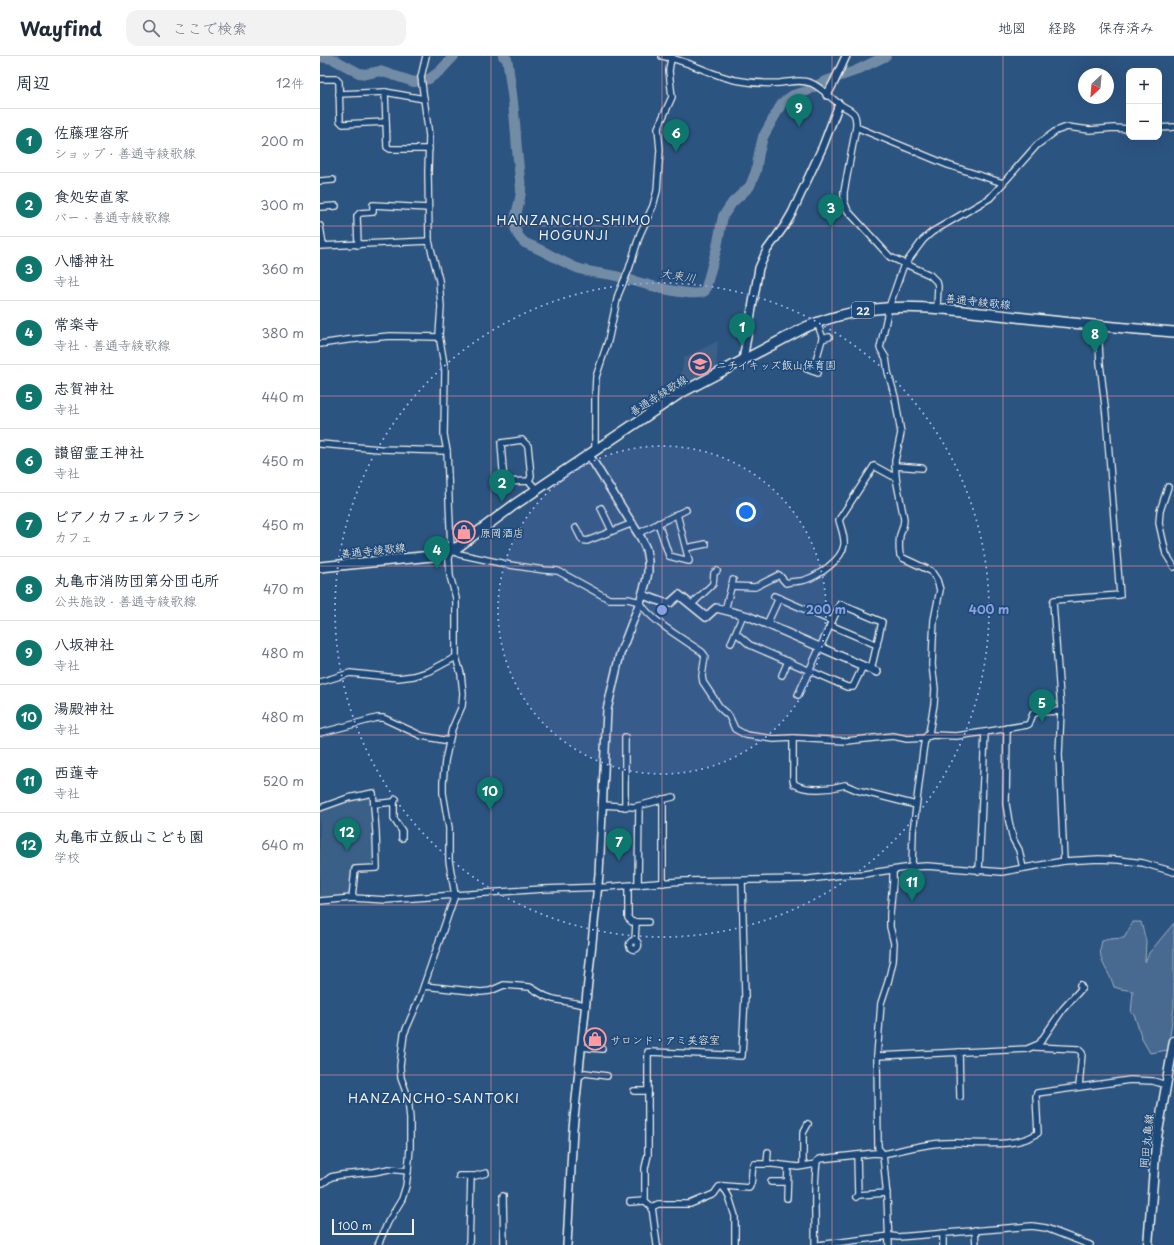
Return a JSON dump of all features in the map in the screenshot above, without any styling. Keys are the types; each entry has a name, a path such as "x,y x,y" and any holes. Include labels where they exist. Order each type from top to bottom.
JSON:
{"main road":[{"name":"善通寺綾歌線","path":"320,567 418,558 432,556 451,550 466,542 514,505 679,394 817,322 846,313 889,307 909,306 1098,326 1174,332"},
{"name":"岡田丸亀線","path":"1148,1245 1156,1143 1174,1041"}],"street":[{"path":"378,1245 388,1222 402,1199 408,1171 410,1119 408,1097 401,1078 400,1066 404,1034 424,986 455,895 449,861 449,828 443,788 444,770 449,741 463,700 462,684 456,657 456,598 450,576 449,559 451,550 447,451 444,435 445,370 439,337 441,306 439,280 429,241 429,136 421,77 426,56"},
{"path":"662,56 672,57 735,80 760,83 780,83 800,80 812,83 839,104 852,111 857,118 844,192 844,202 848,211 855,220 890,257 930,275 937,282 937,308"},
{"path":"827,95 846,56"},
{"path":"567,1245 571,1157 585,1005 598,888 608,710 620,654 641,598 648,572 646,549 639,533 592,453 594,397 596,377 608,341 618,295 640,234 653,206 657,191 660,150 658,128 672,97 669,71 672,57"},
{"path":"320,79 336,79 339,82 340,121 343,124 386,122"},
{"path":"339,94 385,92 424,99"},
{"path":"385,92 387,147 390,149 429,149"},
{"path":"743,360 759,268 767,250 792,213 823,146 839,104"},
{"path":"856,127 948,165 1003,183"},
{"path":"912,867 916,805 925,738 929,733 934,704 935,689 932,665 932,639 940,590 937,580 931,571 903,558 900,555 900,535 904,519 895,466 896,451 901,434 900,421 886,358 880,348 889,307 901,273 923,240 932,232 990,198 1038,145 1056,131 1067,127 1090,130 1126,129"},
{"path":"1162,128 1174,127"},
{"path":"320,181 333,180"},
{"path":"358,245 357,216 360,213 373,212 373,205 428,208"},
{"path":"320,207 336,206"},
{"path":"320,226 321,245 358,245 429,241"},
{"path":"807,369 816,372 823,339 817,322"},
{"path":"1064,861 1059,755 1061,711 1054,600 1120,595 1106,415 1100,370 1098,326"},
{"path":"320,344 390,336 439,337"},
{"path":"823,339 829,337"},
{"path":"522,440 528,446 529,481 504,482 501,443 522,440"},
{"path":"320,444 380,449 447,451"},
{"path":"725,610 732,583 755,587 779,575 786,583 813,579 833,565 840,556 844,546 839,520 845,515 859,494 872,465 896,478"},
{"path":"895,466 922,468"},
{"path":"529,481 537,490"},
{"path":"1168,487 1160,511 1159,524 1166,554 1174,567"},
{"path":"601,508 612,531"},
{"path":"639,533 686,510"},
{"path":"658,524 669,556 690,560 677,514"},
{"path":"576,528 582,540 587,541 633,523"},
{"path":"686,548 706,544"},
{"path":"451,550 459,554 510,565 558,571 609,599 641,598 670,603 679,595 706,617 716,608 743,615 768,624 820,648 874,671 877,645 882,622 840,604 820,648 798,695"},
{"path":"691,605 713,584 714,573 717,571"},
{"path":"768,624 777,597 877,645"},
{"path":"641,598 643,607 662,624 702,652 705,656 702,676 703,682 721,709 729,716 734,729 756,737 846,741 893,736 907,739 925,738 932,735 956,736 1027,725 1029,724 1033,714 1038,712 1061,711"},
{"path":"731,643 743,615"},
{"path":"736,633 750,645 847,687 853,687 863,666"},
{"path":"320,682 350,673 398,678 414,676 430,671 456,657"},
{"path":"782,675 788,661"},
{"path":"320,733 377,718 383,718 422,736 449,741"},
{"path":"1007,728 1006,797 1008,816 1013,839 1019,850 1023,868"},
{"path":"979,871 985,732"},
{"path":"625,737 625,807"},
{"path":"793,738 793,780 794,784 800,788 835,788 845,785 857,790 916,805"},
{"path":"320,808 348,798 373,793 377,868 355,869 352,898"},
{"path":"603,805 625,807 639,806 673,797"},
{"path":"663,799 663,883"},
{"path":"374,804 395,800 394,819 402,831 402,838"},
{"path":"638,885 639,806"},
{"path":"320,901 352,898 387,900 543,889 598,888 705,880 742,881 809,879 893,871 912,867 949,867 1002,872 1064,861 1099,859 1143,863 1174,872"},
{"path":"889,1245 890,1236 883,1154 878,1148 877,1056 881,1003 893,961 894,943 890,927 890,914 894,882 893,871"},
{"path":"645,1201 648,1155 648,1052 707,1053 742,1056 745,996 742,881"},
{"path":"628,886 628,918 632,922 648,922"},
{"path":"635,941 636,922"},
{"path":"424,986 481,992 490,991 504,985 530,987 554,1000 585,1005"},
{"path":"1035,1047 1044,1038 1063,1009 1082,988 1080,985"},
{"path":"581,1047 602,1049"},
{"path":"877,1056 1027,1049 1035,1047 1078,1049 1082,1053 1078,1087"},
{"path":"959,1052 960,1097"},
{"path":"578,1077 585,1074 607,1076"},
{"path":"815,1245 815,1178 816,1164 820,1159 875,1153 883,1154 944,1143 1014,1142 1031,1138 1038,1133 1037,1093 1142,1080 1166,1085"},
{"path":"634,1091 648,1091"},
{"path":"803,1166 803,1133 808,1124"},
{"path":"767,1164 768,1152"},
{"path":"857,1155 857,1196 887,1193"},
{"path":"652,1207 658,1204 690,1204 714,1194 719,1187 723,1186 749,1188 751,1185 752,1167 754,1164 788,1166 816,1164"},
{"path":"787,1198 788,1166"},
{"path":"320,1183 323,1183 331,1177 389,1169 408,1171"},
{"path":"459,1176 471,1176 486,1173"},
{"path":"469,1245 471,1176"},
{"path":"771,1182 787,1182"},
{"path":"723,1186 729,1197 735,1216 735,1245"},
{"path":"503,1196 504,1245"},
{"path":"630,1202 645,1201 652,1207 656,1245"},
{"path":"818,1245 890,1236 898,1237 1039,1226 1090,1245"},
{"path":"975,1230 976,1245"},
{"path":"943,1233 944,1245"}],"shaded area":[{"name":"ニチイキッズ飯山保育園","path":"718,341 716,369 678,391 684,358"},
{"path":"368,796 371,799 374,863 371,867 353,866 351,891 347,895 320,898 320,811 337,804"},
{"path":"1133,922 1141,922 1146,941 1145,962 1149,953 1174,923 1174,1007 1168,1050 1150,1053 1142,1039 1134,1014 1131,1013 1133,991 1114,987 1102,960 1102,941 1124,938"}],"waterway":[{"name":"大束川","path":"320,57 333,59 359,73 366,74 380,71 414,82 429,79 440,71 454,56"},
{"name":"大束川","path":"503,56 507,59 515,119 521,189 515,224 519,237 525,243 582,270 616,276 648,285 688,293 705,291 717,247 723,216 732,203 750,186 756,171 763,137 782,103 793,95 807,91 823,82 855,71 886,56"}],"place":[{"name":"八坂神社","path":"799,127"},
{"name":"讃留霊王神社","path":"676,152"},
{"name":"八幡神社","path":"831,227"},
{"name":"佐藤理容所","path":"742,346"},
{"name":"丸亀市消防団第分団屯所","path":"1095,353"},
{"name":"ニチイキッズ飯山保育園","path":"700,364"},
{"name":"食処安直家","path":"502,502"},
{"name":"原岡酒店","path":"464,532"},
{"name":"常楽寺","path":"437,569"},
{"name":"志賀神社","path":"1042,722"},
{"name":"湯殿神社","path":"490,810"},
{"name":"丸亀市立飯山こども園","path":"347,851"},
{"name":"ピアノカフェルフラン","path":"619,861"},
{"name":"西蓮寺","path":"912,901"},
{"name":"サロンド・アミ美容室","path":"595,1039"}],"district":[{"name":"HANZANCHO-SHIMO HOGUNJI","path":"574,226"},
{"name":"HANZANCHO-SANTOKI","path":"434,1097"}]}
